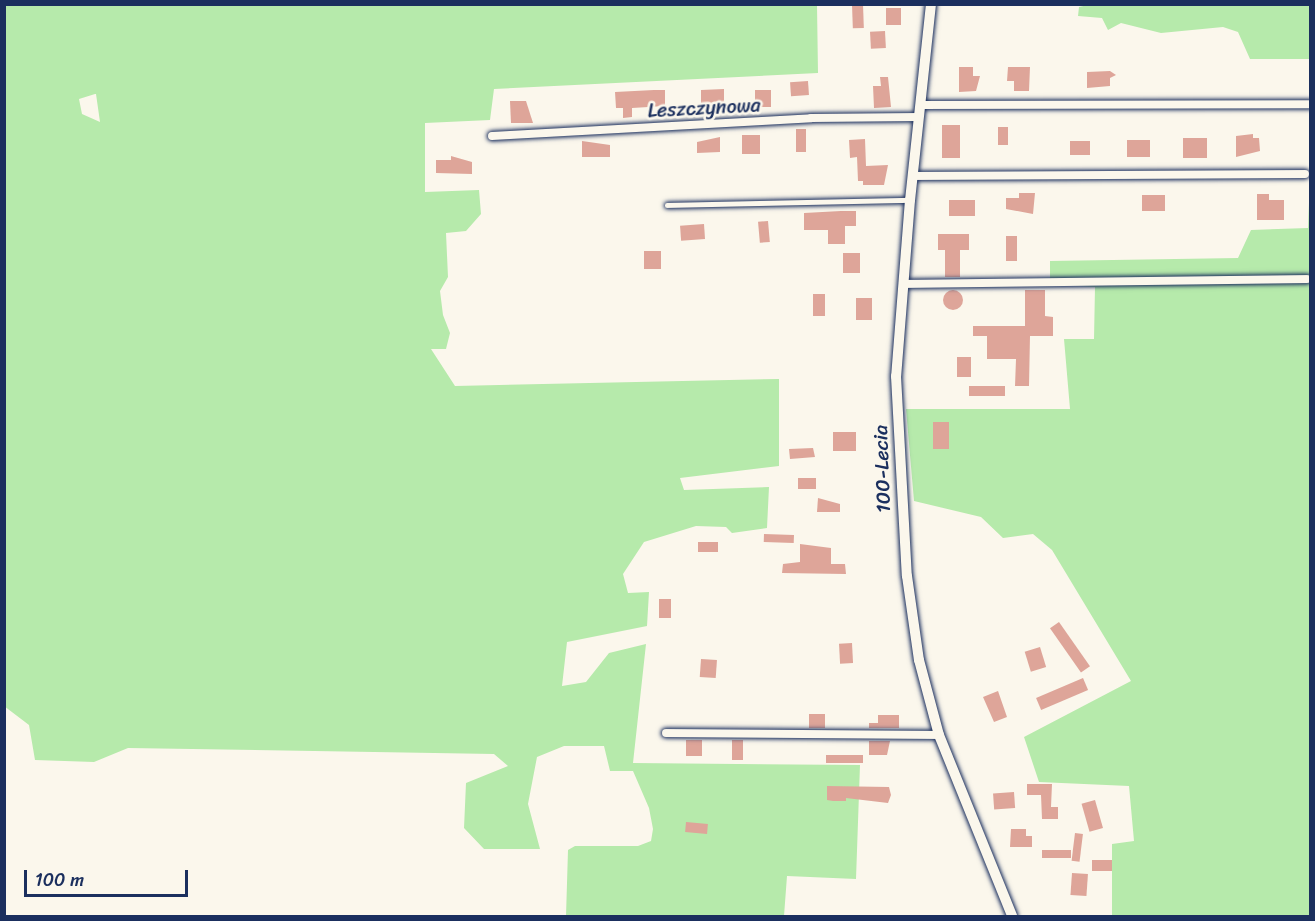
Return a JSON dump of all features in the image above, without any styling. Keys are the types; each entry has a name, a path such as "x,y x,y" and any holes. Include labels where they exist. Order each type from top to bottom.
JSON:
{"street":[{"name":"100-Lecia","path":"931,4 912,176 896,376 902,515 916,640 939,735 1012,916"},
{"path":"920,105 1311,105"},
{"name":"Leszczynowa","path":"492,135 811,118 919,117"},
{"path":"912,176 1305,174"},
{"path":"904,284 1307,279"},
{"path":"666,733 939,735"}],"lane":[{"path":"667,205 910,200"}],"green space":[{"path":"1092,4 1310,5 1310,59 1250,59 1238,32 1223,27 1161,33 1121,23 1108,30 1102,18 1078,16 1079,7"},
{"path":"4,5 817,5 818,73 494,89 490,120 425,123 425,192 479,190 481,214 466,231 446,233 448,277 440,291 443,315 450,333 446,349 431,349 455,386 779,379 779,466 680,478 684,490 769,487 767,528 732,533 726,527 696,526 644,542 623,574 628,593 649,592 647,626 567,642 562,686 586,682 609,653 646,644 633,763 860,765 856,879 787,876 784,916 566,916 568,850 575,846 638,846 651,841 653,829 649,808 633,771 610,771 604,746 564,746 537,757 528,804 540,849 484,849 464,828 466,783 508,766 494,754 128,748 94,762 35,760 29,725 4,706","holes":["96,94 100,122 82,114 79,99"]},
{"path":"1310,177 1310,916 1112,916 1112,844 1134,841 1129,786 1039,782 1024,737 1131,681 1052,550 1033,534 1003,538 981,517 914,501 906,409 1070,409 1064,339 1094,339 1095,287 1050,284 1050,261 1238,258 1251,230 1308,228"}],"building":[{"path":"852,4 863,4 864,28 853,28"},
{"path":"886,8 901,8 901,25 886,25"},
{"path":"885,31 886,48 871,49 870,32"},
{"path":"959,67 973,67 973,76 980,76 976,91 959,92"},
{"path":"1008,67 1030,67 1029,91 1014,91 1014,81 1007,81"},
{"path":"1110,71 1116,75 1110,78 1110,86 1087,88 1087,72"},
{"path":"880,77 888,77 891,107 874,108 873,86 881,86"},
{"path":"808,81 809,95 791,96 790,82"},
{"path":"724,89 724,105 701,103 701,90"},
{"path":"665,90 665,106 632,108 632,117 623,118 623,108 616,108 615,92"},
{"path":"755,90 771,90 771,107 755,107"},
{"path":"510,101 526,101 533,123 511,123"},
{"path":"942,125 960,125 960,158 942,158"},
{"path":"998,127 1008,127 1008,145 998,145"},
{"path":"796,129 806,129 806,152 796,152"},
{"path":"1253,134 1253,138 1259,138 1260,151 1236,157 1236,136"},
{"path":"742,135 760,135 760,154 742,154"},
{"path":"720,137 720,152 697,153 697,142"},
{"path":"1183,138 1207,138 1207,158 1183,158"},
{"path":"865,139 866,166 888,165 884,185 863,185 863,181 858,181 857,157 850,158 849,140"},
{"path":"1127,140 1150,140 1150,157 1127,157"},
{"path":"582,141 610,145 610,157 582,157"},
{"path":"1070,141 1090,141 1090,155 1070,155"},
{"path":"451,156 472,162 472,174 436,173 436,160 451,160"},
{"path":"1019,193 1035,193 1033,214 1006,209 1006,198 1019,198"},
{"path":"1257,194 1269,194 1269,200 1284,200 1284,220 1257,220"},
{"path":"1142,195 1165,195 1165,211 1142,211"},
{"path":"949,200 975,200 975,216 949,216"},
{"path":"856,211 856,226 845,226 845,244 828,244 828,230 804,230 804,213"},
{"path":"768,221 770,242 760,243 758,222"},
{"path":"704,224 705,239 681,241 680,226"},
{"path":"938,234 969,234 969,250 960,250 960,277 945,277 945,250 938,250"},
{"path":"1006,236 1017,236 1017,261 1006,261"},
{"path":"644,251 661,251 661,269 644,269"},
{"path":"843,253 860,253 860,273 843,273"},
{"path":"953,290 960,293 963,300 960,307 953,310 946,307 943,300 946,293"},
{"path":"1025,290 1045,290 1045,316 1053,317 1053,336 1030,336 1029,386 1015,386 1016,359 987,359 987,336 973,336 973,326 1025,326"},
{"path":"813,294 825,294 825,316 813,316"},
{"path":"856,298 872,298 872,320 856,320"},
{"path":"957,357 971,357 971,377 957,377"},
{"path":"969,386 1005,386 1005,396 969,396"},
{"path":"933,422 949,422 949,449 933,449"},
{"path":"833,432 856,432 856,451 833,451"},
{"path":"813,448 815,457 790,459 789,449"},
{"path":"798,478 816,478 816,489 798,489"},
{"path":"818,498 840,504 840,512 817,512"},
{"path":"764,534 794,535 794,543 764,542"},
{"path":"698,542 718,542 718,552 698,552"},
{"path":"800,544 831,548 831,564 845,564 846,574 782,573 783,564 800,562"},
{"path":"659,599 671,599 671,618 659,618"},
{"path":"1059,622 1090,666 1081,673 1050,628"},
{"path":"852,643 853,663 840,664 839,644"},
{"path":"1040,647 1046,667 1031,672 1025,652"},
{"path":"701,659 717,660 716,678 700,677"},
{"path":"1083,678 1088,690 1041,710 1036,698"},
{"path":"998,691 1007,717 994,722 983,697"},
{"path":"809,714 825,714 825,728 809,728"},
{"path":"878,715 899,715 899,728 869,728 869,723 878,723"},
{"path":"686,740 702,740 702,756 686,756"},
{"path":"732,740 743,740 743,760 732,760"},
{"path":"869,741 890,741 887,755 869,755"},
{"path":"826,755 863,755 863,763 826,763"},
{"path":"1027,784 1052,784 1051,807 1058,807 1058,819 1042,819 1041,795 1027,795"},
{"path":"827,786 889,787 891,795 888,803 846,798 846,801 833,801 827,800"},
{"path":"1014,792 1015,808 994,809 993,793"},
{"path":"1095,800 1103,828 1090,832 1082,804"},
{"path":"686,822 708,824 707,834 685,832"},
{"path":"1011,829 1026,829 1026,836 1032,836 1032,847 1010,847"},
{"path":"1075,833 1083,834 1080,862 1072,861"},
{"path":"1042,850 1071,850 1071,858 1042,858"},
{"path":"1092,860 1112,860 1112,871 1092,871"},
{"path":"1072,873 1088,874 1086,896 1070,895"}]}
